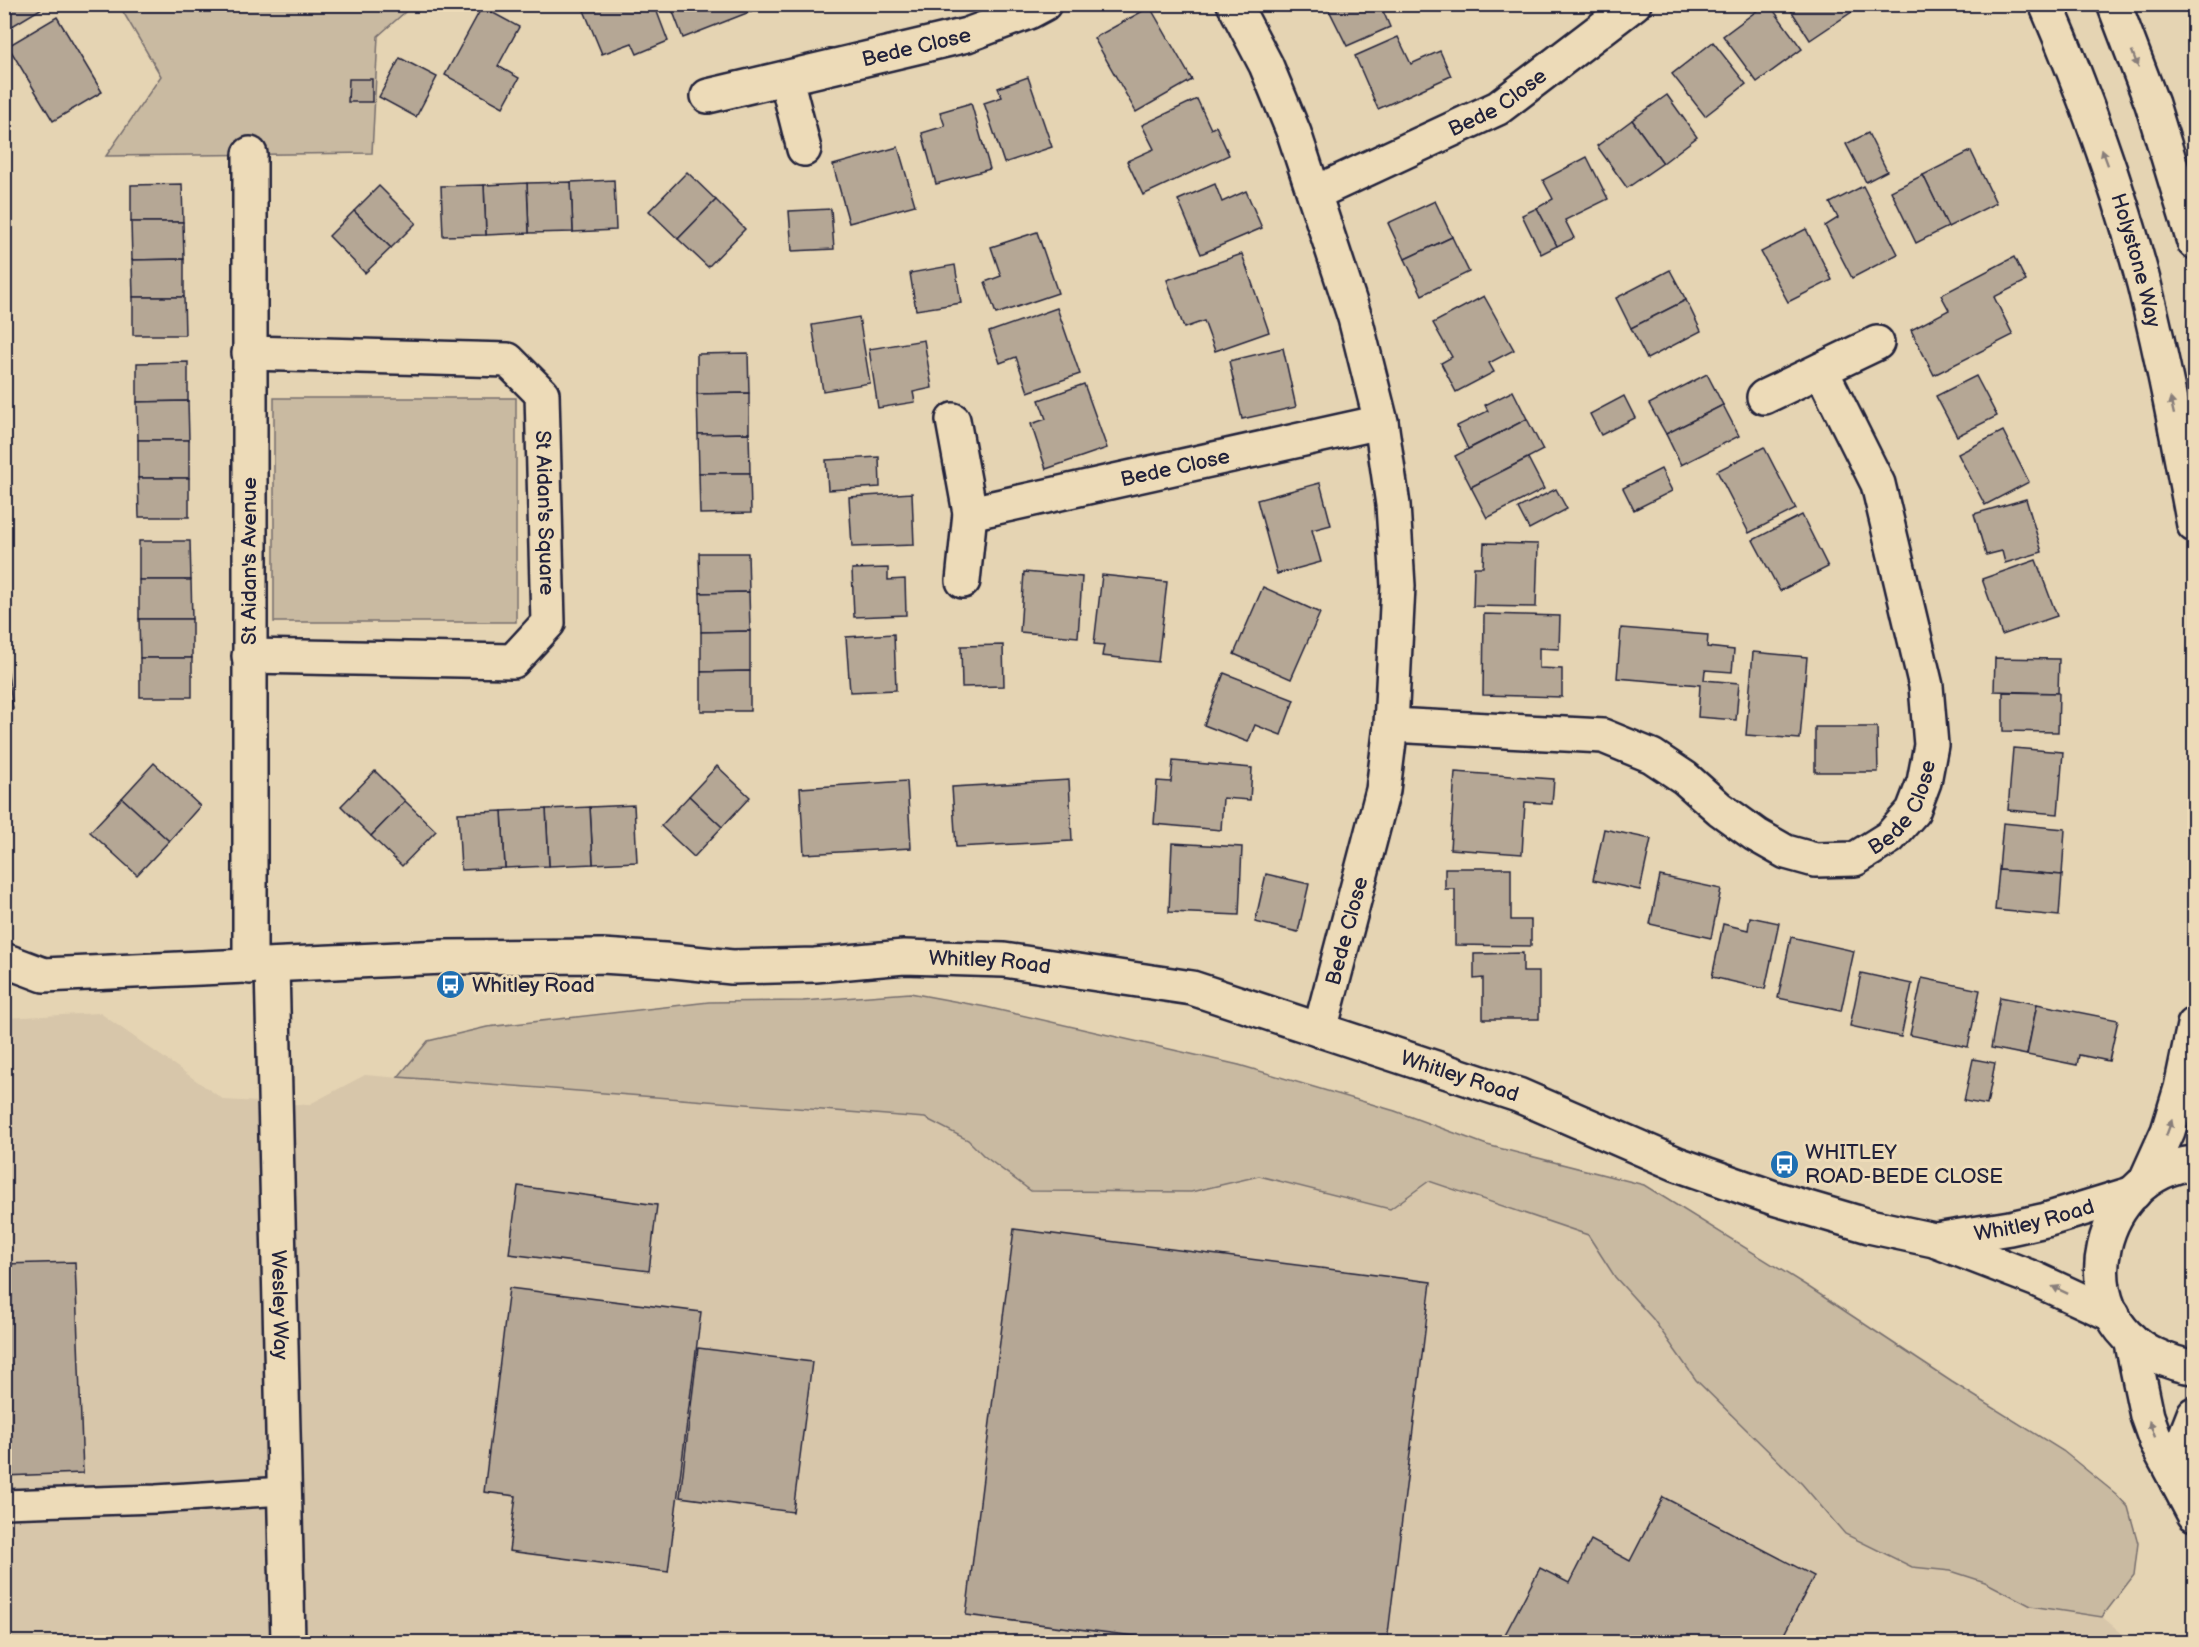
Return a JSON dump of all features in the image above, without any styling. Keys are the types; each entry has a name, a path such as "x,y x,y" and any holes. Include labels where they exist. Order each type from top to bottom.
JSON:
{"street":[{"name":"Bede Close","path":"708,96 968,35 1044,4"},
{"name":"Bede Close","path":"1233,4 1266,65 1294,133 1355,318 1381,422 1393,505 1398,586 1391,725 1383,790 1320,1030"},
{"name":"Bede Close","path":"1315,193 1498,108 1634,4"},
{"name":"Holystone Way","path":"2046,4 2061,38 2110,171 2144,284 2175,421 2194,525"},
{"path":"2114,4 2152,104 2194,242"},
{"path":"786,78 804,149"},
{"name":"St Aidan's Avenue","path":"249,154 249,656 261,967"},
{"path":"1764,397 1877,343"},
{"name":"St Aidan's Square","path":"249,353 508,360 542,394 548,623 513,661 249,656"},
{"name":"Bede Close","path":"1391,725 1603,736 1652,756 1685,778 1720,809 1756,836 1786,852 1815,860 1855,859 1890,837 1913,811 1924,782 1931,745 1926,686 1878,484 1821,370"},
{"path":"953,420 970,513 963,581"},
{"name":"Bede Close","path":"970,513 1381,422"},
{"name":"Whitley Road","path":"4,960 44,975 444,957 602,956 732,967 815,965 904,957 1004,960 1192,988 1518,1095 1677,1164 1766,1195 1869,1226 1934,1240 2035,1279 2122,1327 2151,1353 2169,1361 2194,1367"},
{"name":"Wesley Way","path":"261,967 284,1491 288,1642"},
{"path":"2140,1188 2168,1131 2181,1088 2194,1025"},
{"path":"2194,1163 2163,1171 2140,1188 2119,1211 2104,1246 2101,1266 2103,1288 2122,1327 2157,1444 2194,1514"},
{"name":"Whitley Road","path":"1934,1240 2055,1218 2140,1188"},
{"path":"2177,1482 2185,1437 2194,1414"}],"lane":[{"path":"4,1504 156,1499 284,1491"}],"shaded area":[{"path":"119,5 413,5 378,36 372,153 106,156 161,76"},
{"path":"274,398 516,398 516,622 274,622"},
{"path":"910,993 986,1007 1239,1065 1395,1111 1487,1145 1644,1185 1807,1286 1952,1382 2063,1451 2116,1494 2128,1507 2138,1543 2134,1575 2102,1617 2031,1606 1985,1582 1951,1571 1912,1567 1845,1534 1802,1484 1696,1380 1653,1319 1615,1277 1588,1235 1429,1181 1390,1209 1259,1176 1191,1192 1031,1191 984,1156 968,1140 925,1118 398,1077 428,1041 487,1027 709,1002 803,1001"},
{"path":"100,1013 224,1100 308,1105 365,1075 547,1090 1204,1106 1692,1269 2132,1642 5,1642 5,1018"}],"building":[{"path":"4,4 49,4 4,31"},
{"path":"593,4 654,4 668,41 637,54 632,43 602,54 583,8"},
{"path":"670,4 750,4 752,11 683,38"},
{"path":"1330,4 1380,4 1390,27 1347,46 1327,6"},
{"path":"1769,4 1802,49 1757,82 1723,36"},
{"path":"1787,4 1852,4 1856,9 1810,40"},
{"path":"482,7 519,27 498,66 519,78 503,107 445,75"},
{"path":"1150,7 1192,80 1136,112 1094,38"},
{"path":"57,17 102,92 53,121 8,46"},
{"path":"1398,37 1411,64 1440,51 1451,76 1378,109 1355,56"},
{"path":"1713,42 1746,84 1705,116 1672,74"},
{"path":"400,58 437,77 416,117 379,97"},
{"path":"1028,77 1052,147 1004,163 984,103 1002,97 998,88"},
{"path":"349,79 372,79 372,102 348,102"},
{"path":"1667,95 1697,137 1663,163 1632,120"},
{"path":"1197,99 1211,129 1216,126 1229,155 1143,195 1127,161 1154,149 1142,125"},
{"path":"971,103 990,169 936,184 922,133 945,126 940,112"},
{"path":"1632,120 1663,163 1627,188 1597,146"},
{"path":"1868,133 1887,171 1866,182 1846,144"},
{"path":"898,147 915,205 849,223 833,165"},
{"path":"1971,151 1996,203 1948,227 1923,175"},
{"path":"1587,157 1608,199 1565,220 1574,238 1557,246 1537,208 1553,199 1543,180"},
{"path":"687,172 716,200 678,239 649,211"},
{"path":"1923,175 1948,227 1916,243 1891,191"},
{"path":"614,180 616,230 573,232 571,182"},
{"path":"571,182 573,232 529,233 527,183"},
{"path":"527,183 529,233 486,235 484,185"},
{"path":"182,184 183,222 131,222 131,185"},
{"path":"1215,184 1222,202 1246,191 1262,228 1201,254 1178,200"},
{"path":"484,185 486,235 443,236 441,186"},
{"path":"379,186 416,223 391,248 354,211"},
{"path":"1863,186 1898,254 1852,278 1825,226 1838,218 1830,203"},
{"path":"716,200 745,229 708,267 678,239"},
{"path":"1435,201 1452,237 1405,259 1388,223"},
{"path":"1537,208 1557,246 1541,254 1522,215"},
{"path":"831,209 834,249 792,251 789,211"},
{"path":"354,211 391,248 365,273 329,236"},
{"path":"131,222 183,222 184,259 132,260"},
{"path":"1806,229 1832,280 1788,302 1761,252"},
{"path":"1037,232 1058,293 996,314 985,282 1001,276 991,247"},
{"path":"1452,237 1469,272 1422,295 1405,259"},
{"path":"1242,254 1269,332 1215,351 1204,321 1184,328 1167,280"},
{"path":"2014,257 2026,281 1994,297 2013,335 1934,375 1911,330 1949,310 1941,295"},
{"path":"184,259 184,297 133,297 132,260"},
{"path":"955,265 961,303 916,310 910,273"},
{"path":"1670,270 1686,300 1631,328 1616,298"},
{"path":"1484,296 1514,350 1489,363 1494,372 1456,392 1441,363 1452,357 1433,323"},
{"path":"133,297 184,297 185,335 133,335"},
{"path":"1686,300 1701,331 1647,359 1631,328"},
{"path":"1057,308 1080,374 1028,392 1016,357 1000,363 989,332"},
{"path":"859,317 870,383 823,391 812,325"},
{"path":"924,340 932,388 913,392 915,402 878,408 869,349"},
{"path":"1283,348 1296,407 1242,419 1229,361"},
{"path":"748,353 749,393 697,394 697,354"},
{"path":"188,362 188,401 137,402 137,363"},
{"path":"1707,374 1723,405 1666,434 1649,404"},
{"path":"1976,376 1997,416 1957,436 1936,396"},
{"path":"1084,384 1107,448 1046,469 1031,424 1046,419 1039,400"},
{"path":"1513,391 1527,419 1468,449 1457,426 1488,411 1485,405"},
{"path":"749,393 749,433 698,434 697,394"},
{"path":"1624,396 1635,418 1601,435 1590,414"},
{"path":"188,401 189,440 138,440 137,402"},
{"path":"1723,405 1739,436 1681,465 1666,434"},
{"path":"1527,419 1543,450 1471,487 1455,456"},
{"path":"2003,431 2029,482 1985,505 1958,454"},
{"path":"749,433 750,473 699,473 698,434"},
{"path":"138,440 189,440 189,478 138,478"},
{"path":"1764,447 1796,509 1749,533 1717,471"},
{"path":"879,457 880,487 828,490 826,460"},
{"path":"1528,458 1544,489 1487,518 1471,487"},
{"path":"1661,469 1672,491 1634,510 1623,488"},
{"path":"699,473 750,473 751,513 700,514"},
{"path":"138,478 189,478 189,517 139,517"},
{"path":"1320,483 1331,525 1312,530 1321,562 1277,574 1257,500"},
{"path":"1556,489 1567,509 1529,529 1518,508"},
{"path":"912,493 914,545 852,547 849,497"},
{"path":"2026,499 2042,552 2005,563 2002,551 1986,555 1974,514"},
{"path":"1802,515 1828,567 1780,591 1753,540"},
{"path":"139,541 190,541 191,580 139,580"},
{"path":"1484,543 1538,544 1536,607 1473,606 1474,567 1483,567"},
{"path":"699,553 748,553 749,592 700,593"},
{"path":"2036,560 2057,616 2002,635 1982,579"},
{"path":"888,568 888,580 905,579 906,615 854,617 852,569"},
{"path":"1024,572 1082,577 1078,637 1020,632"},
{"path":"1102,575 1167,582 1158,662 1102,656 1104,645 1094,644"},
{"path":"139,580 191,580 192,619 139,619"},
{"path":"1263,587 1320,613 1291,679 1234,654"},
{"path":"749,592 750,631 701,632 700,593"},
{"path":"1484,614 1560,616 1559,649 1539,648 1539,668 1562,669 1562,697 1483,695"},
{"path":"139,619 192,619 192,658 140,658"},
{"path":"1621,628 1708,635 1707,647 1734,650 1732,672 1705,670 1704,680 1739,683 1736,720 1698,717 1700,685 1617,678"},
{"path":"750,631 750,671 701,672 701,632"},
{"path":"894,634 896,690 850,692 846,637"},
{"path":"1003,645 1004,686 962,687 961,646"},
{"path":"4,646 13,709 4,710"},
{"path":"1753,652 1807,657 1800,739 1746,735"},
{"path":"140,658 192,658 192,697 140,697"},
{"path":"1995,658 2059,659 2058,693 1994,691"},
{"path":"750,671 750,711 701,711 701,672"},
{"path":"1224,673 1294,700 1281,735 1255,725 1248,742 1204,725"},
{"path":"2003,692 2059,693 2058,732 2003,731"},
{"path":"1815,727 1877,727 1878,772 1815,772"},
{"path":"2013,748 2063,752 2058,814 2008,810"},
{"path":"1173,761 1252,768 1250,800 1223,798 1221,830 1154,824 1157,781 1171,782"},
{"path":"154,763 200,806 169,841 122,798"},
{"path":"717,766 750,797 722,827 689,796"},
{"path":"375,771 405,801 371,836 341,806"},
{"path":"1455,772 1554,779 1552,804 1525,802 1522,854 1450,849"},
{"path":"1069,780 1072,841 956,847 952,787"},
{"path":"907,781 911,848 804,854 800,788"},
{"path":"689,796 722,827 694,857 661,826"},
{"path":"122,798 169,841 137,875 90,832"},
{"path":"405,801 436,831 402,866 371,836"},
{"path":"634,805 637,862 593,864 590,807"},
{"path":"590,807 593,864 549,866 546,809"},
{"path":"546,809 549,866 505,868 502,811"},
{"path":"502,811 505,868 461,870 458,813"},
{"path":"2003,823 2065,829 2062,875 1999,870"},
{"path":"1604,829 1651,839 1640,890 1593,880"},
{"path":"1172,843 1242,847 1239,915 1169,912"},
{"path":"1445,868 1511,868 1511,920 1531,920 1531,946 1455,945 1455,889 1445,889"},
{"path":"1999,870 2062,875 2059,916 1995,910"},
{"path":"1266,874 1309,884 1298,932 1255,922"},
{"path":"1660,876 1721,889 1711,938 1650,924"},
{"path":"1750,917 1779,923 1765,989 1712,977 1723,924 1748,930"},
{"path":"1791,937 1854,951 1841,1011 1778,998"},
{"path":"1523,953 1523,972 1539,972 1539,1019 1483,1019 1483,978 1474,979 1474,954"},
{"path":"1861,973 1912,984 1901,1037 1850,1026"},
{"path":"1922,978 1980,990 1968,1047 1910,1035"},
{"path":"2000,997 2037,1004 2027,1055 1991,1048"},
{"path":"2037,1004 2118,1020 2109,1061 2079,1055 2077,1065 2027,1055"},
{"path":"1973,1059 1995,1063 1987,1105 1964,1101"},
{"path":"518,1186 657,1205 649,1271 509,1254"},
{"path":"1014,1229 1431,1282 1387,1642 1182,1642 966,1615"},
{"path":"75,1262 83,1473 4,1476 4,1264"},
{"path":"509,1288 701,1312 668,1572 509,1551 516,1496 484,1492"},
{"path":"698,1348 812,1362 793,1512 680,1497"},
{"path":"1663,1497 1814,1576 1781,1640 1787,1642 1501,1642 1540,1568 1569,1583 1591,1540 1630,1561"}],"place":[{"name":"Whitley Road","path":"451,985"},
{"name":"WHITLEY ROAD-BEDE CLOSE","path":"1784,1164"}]}
